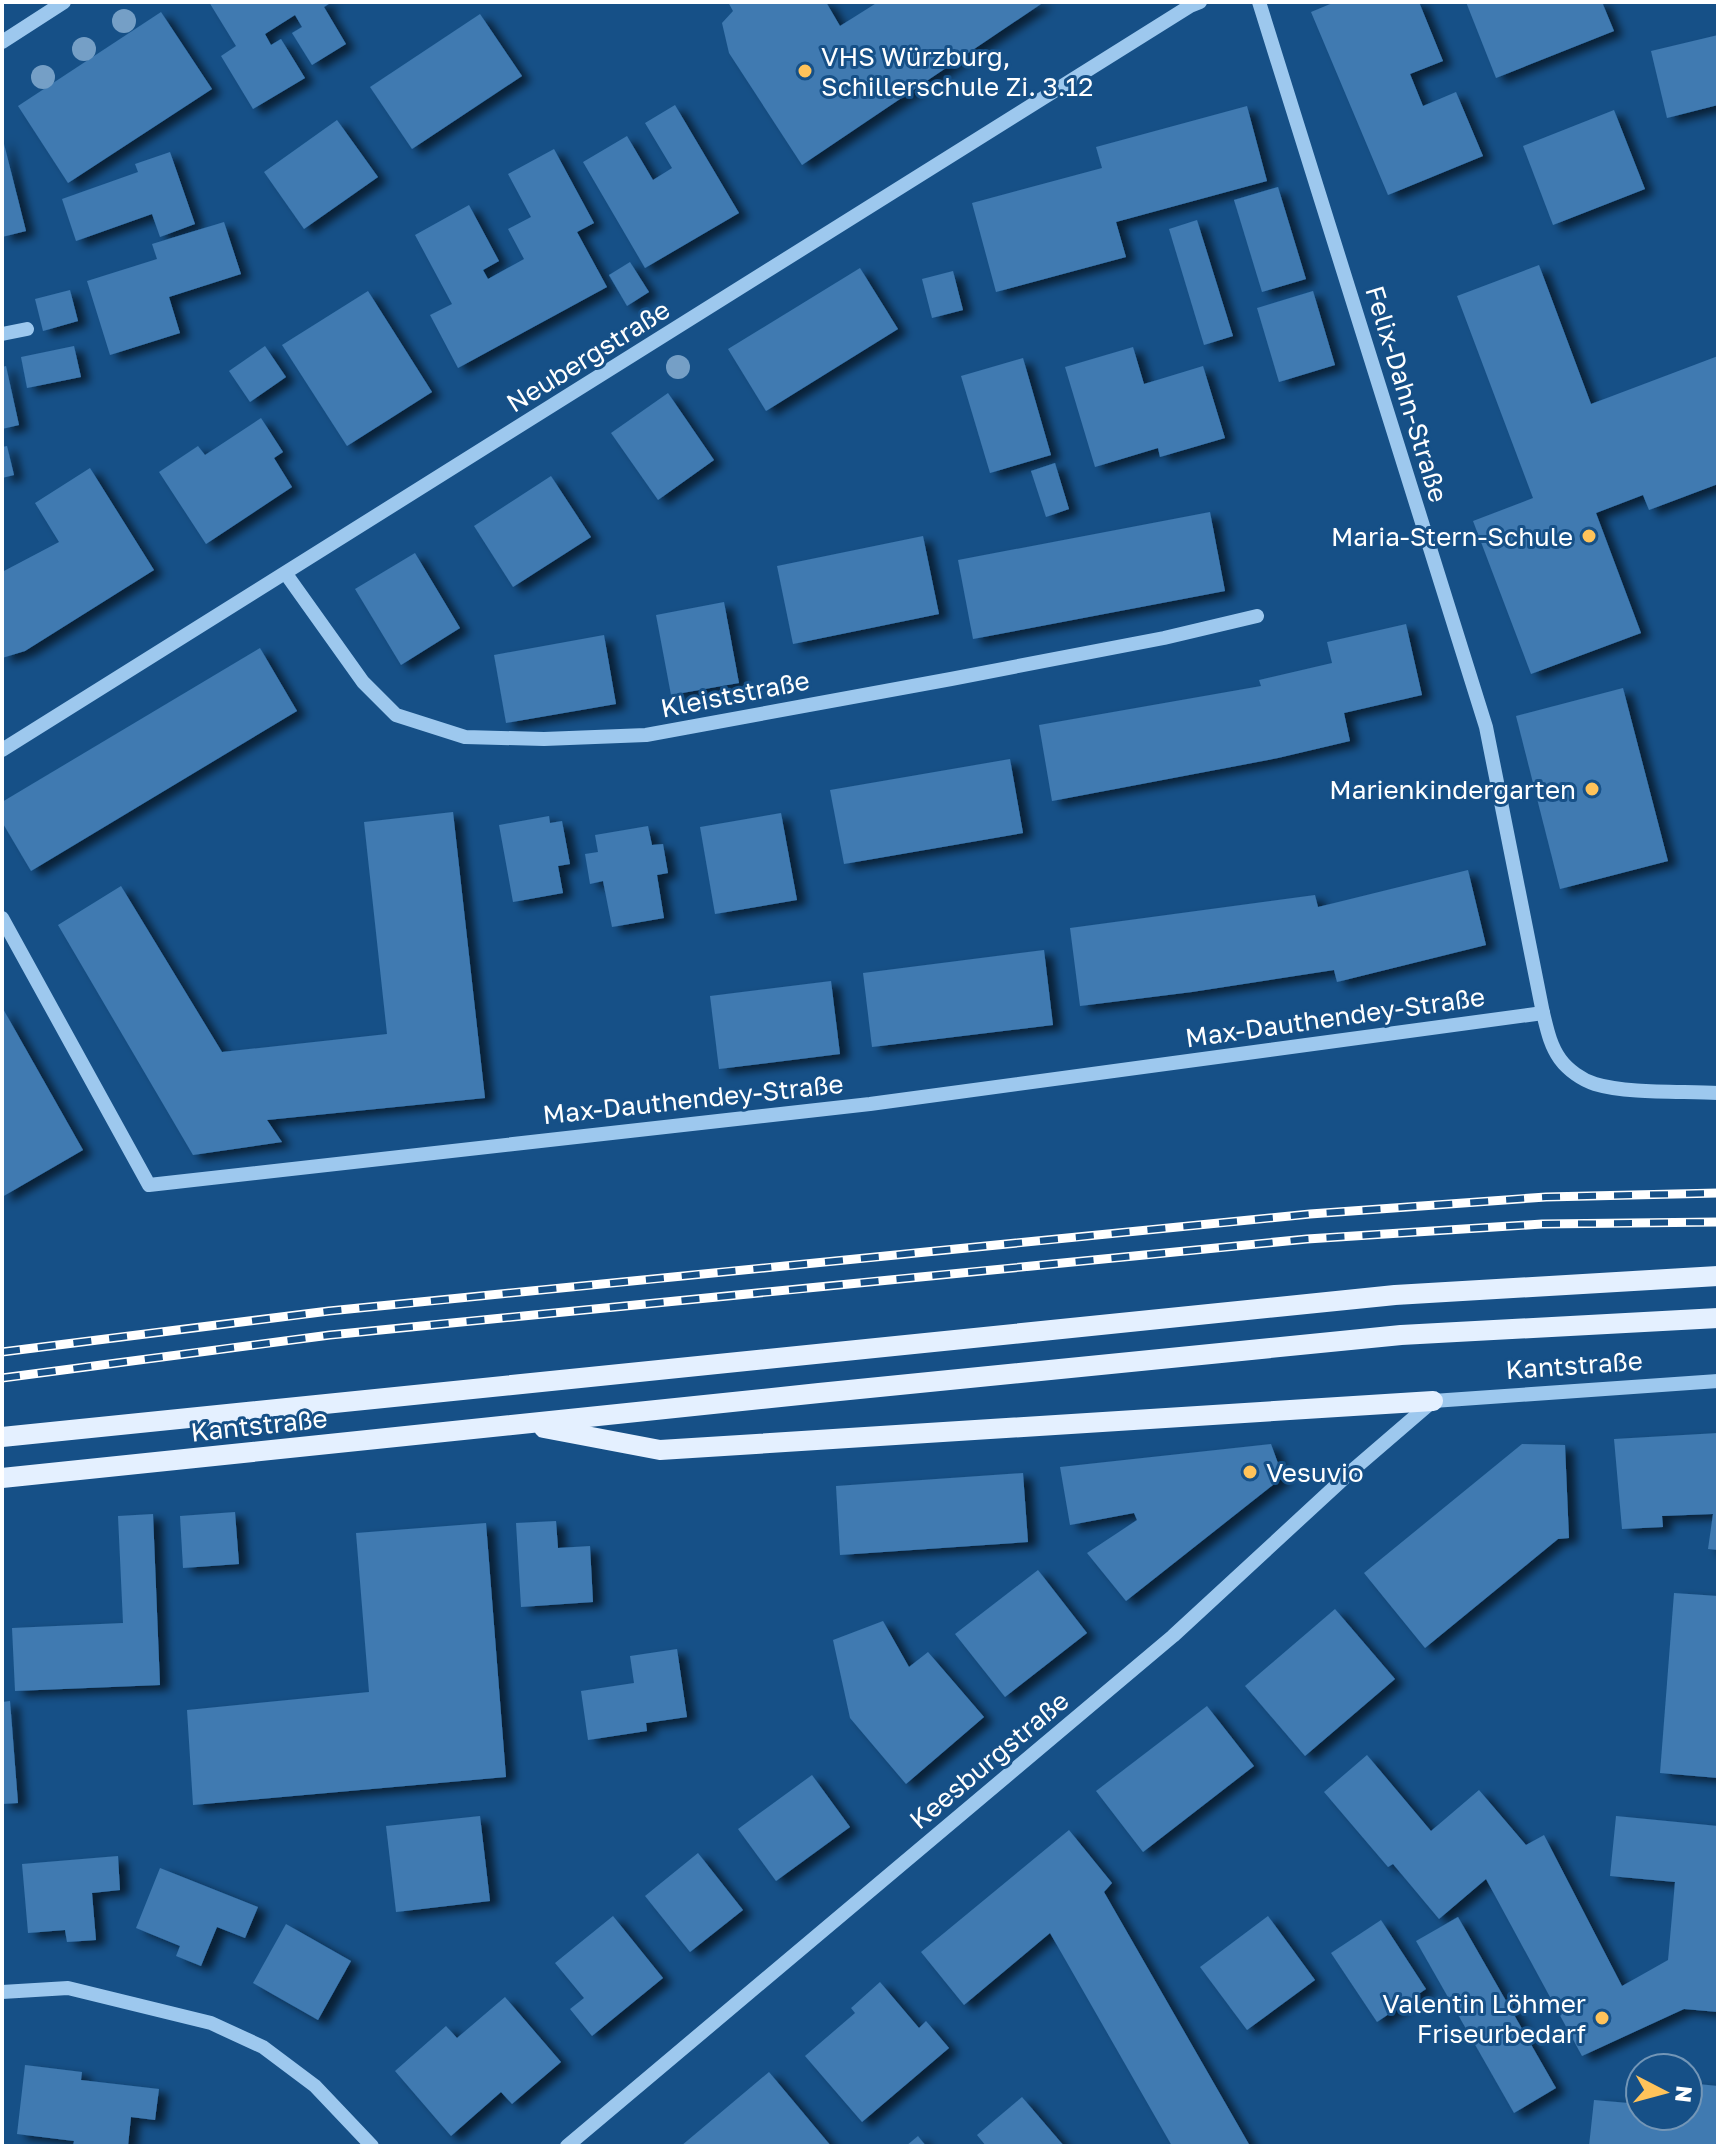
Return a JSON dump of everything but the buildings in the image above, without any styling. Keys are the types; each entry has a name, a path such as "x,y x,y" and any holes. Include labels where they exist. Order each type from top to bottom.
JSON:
{"main road":[{"path":"2,1437 1395,1295 1718,1276"},
{"name":"Kantstraße","path":"2,1478 1401,1335 1718,1318"},
{"path":"520,1424 660,1450 1433,1401"}],"street":[{"path":"2,42 64,2"},
{"name":"Felix-Dahn-Straße","path":"1259,2 1486,727 1552,1045 1571,1070 1595,1084 1620,1089 1718,1093"},
{"name":"Neubergstraße","path":"2,750 1193,3"},
{"path":"2,334 27,329"},
{"name":"Kleiststraße","path":"286,574 363,682 396,715 465,737 544,739 646,735 980,674 1164,638 1257,616"},
{"name":"Max-Dauthendey-Straße","path":"2,918 149,1185 870,1104 1543,1013"},
{"name":"Kantstraße","path":"1433,1401 1718,1381"},
{"name":"Keesburgstraße","path":"567,2146 1173,1636 1354,1469 1433,1401"},
{"path":"2,1992 68,1988 211,2023 263,2047 315,2086 372,2146"}],"railway":[{"path":"2,1352 329,1311 1310,1214 1546,1197 1718,1193"},
{"path":"2,1378 330,1335 1307,1239 1542,1224 1718,1222"}],"place":[{"name":"VHS Würzburg, Schillerschule Zi. 3.12","path":"805,71"},
{"name":"Maria-Stern-Schule","path":"1589,536"},
{"name":"Marienkindergarten","path":"1592,789"},
{"name":"Vesuvio","path":"1250,1472"},
{"name":"Valentin Löhmer Friseurbedarf","path":"1602,2018"}]}
